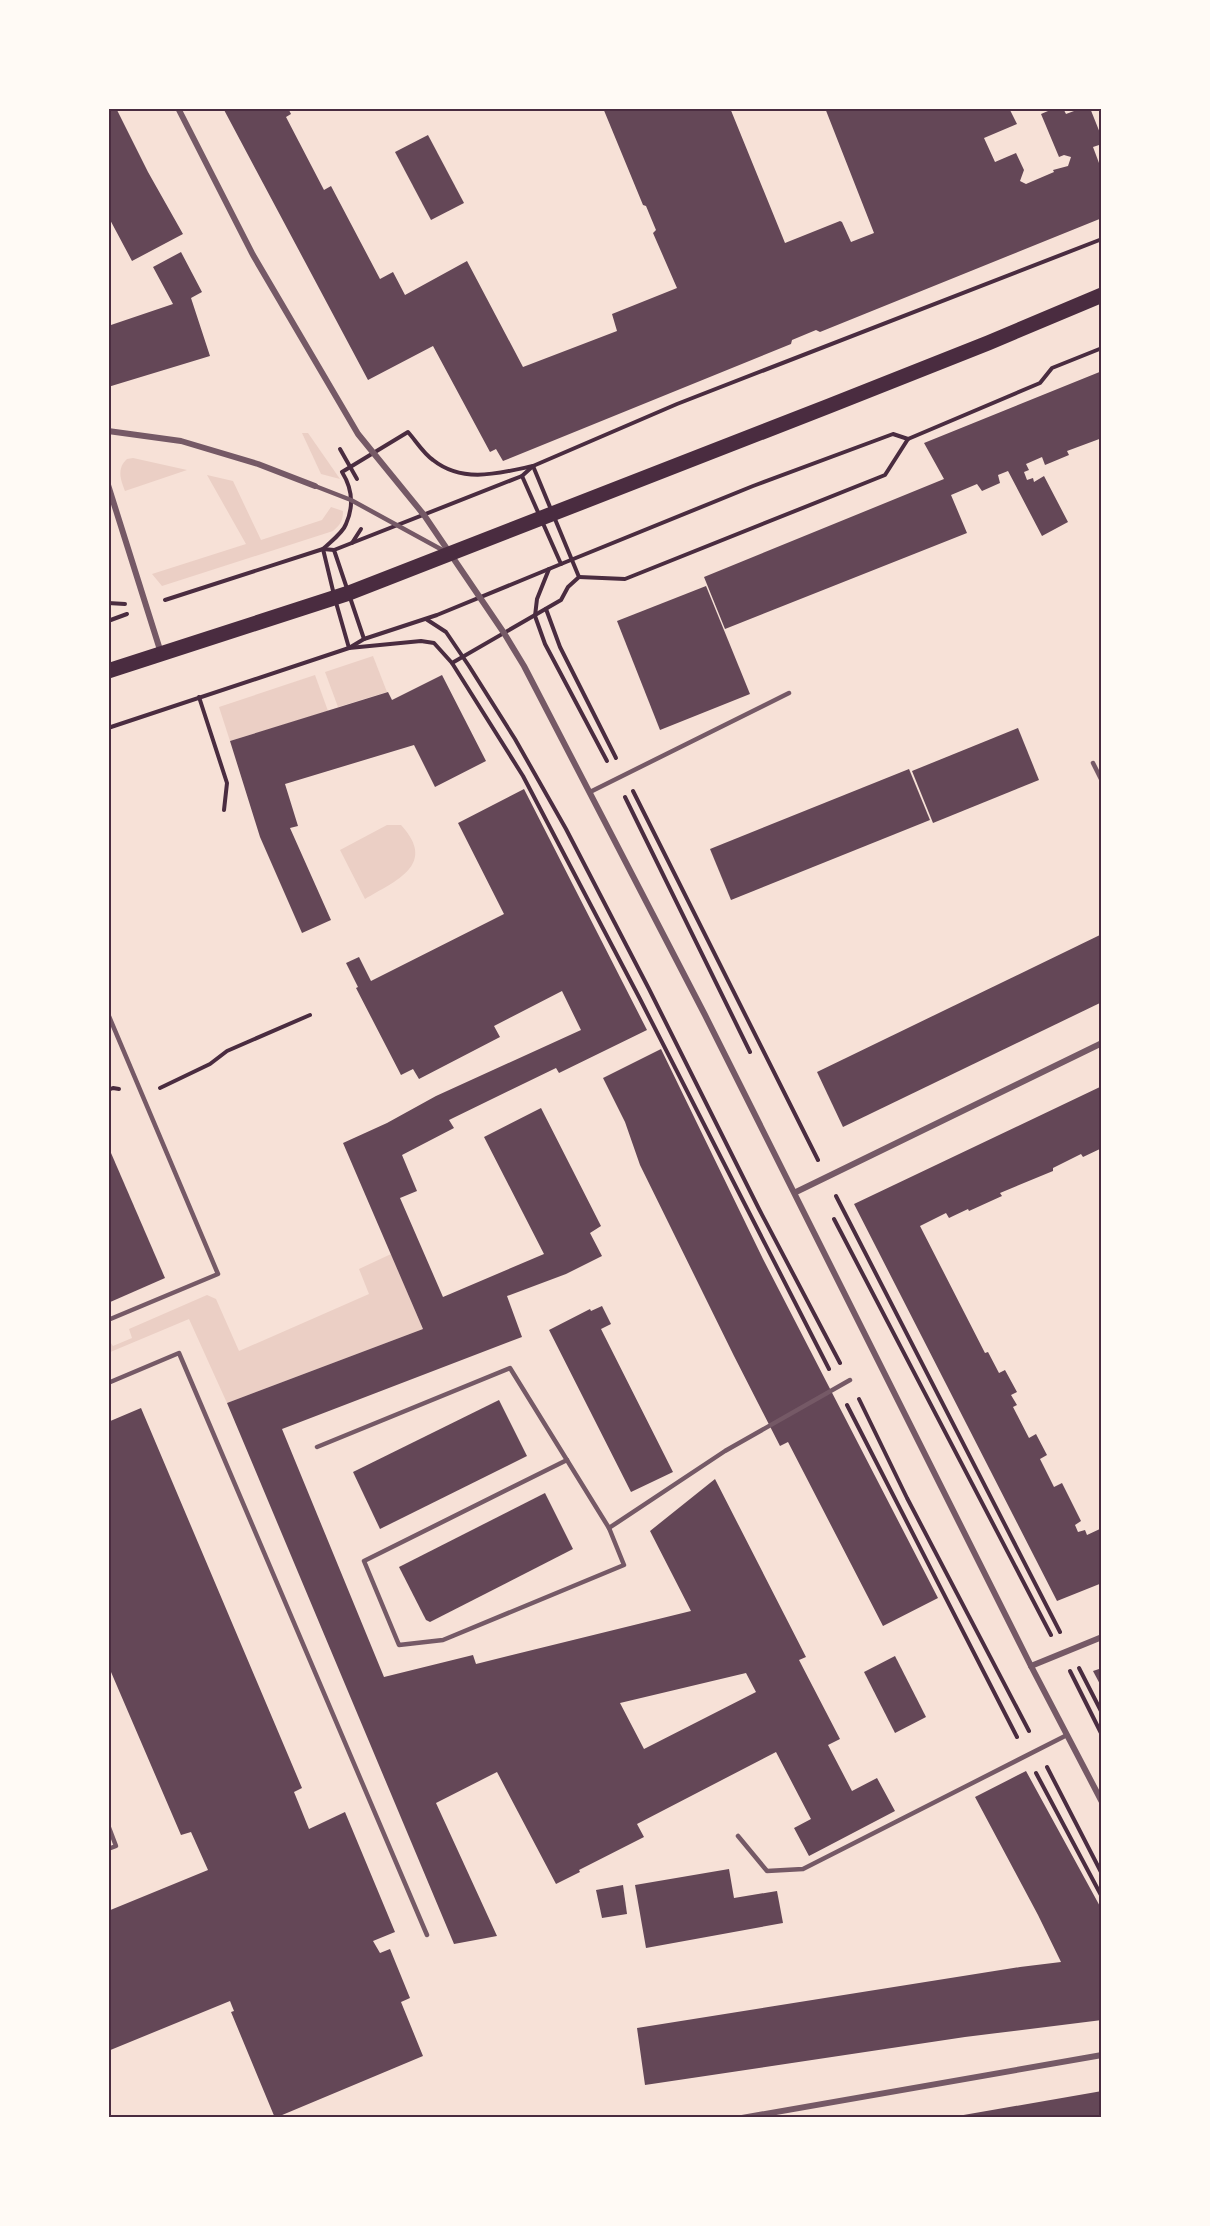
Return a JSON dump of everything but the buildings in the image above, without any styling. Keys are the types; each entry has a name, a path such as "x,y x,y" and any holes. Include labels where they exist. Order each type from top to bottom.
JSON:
{"main road":[{"path":"108,671 324,603 915,372 1102,295"}],"street":[{"path":"178,108 253,255 358,434 424,515 524,666 796,1192 1031,1666 1102,1802"},
{"path":"108,431 181,441 258,464 315,486"},
{"path":"108,485 161,654"},
{"path":"796,1192 1102,1043"},
{"path":"1031,1666 1102,1637"},
{"path":"742,2118 1102,2055"}],"lane":[{"path":"315,486 366,507 450,554"},
{"path":"590,792 789,693"},
{"path":"1093,763 1102,781"},
{"path":"108,1014 218,1274 108,1320"},
{"path":"108,1383 178,1353 427,1935"},
{"path":"317,1447 510,1368 567,1460 609,1528 624,1565 443,1640 399,1645 364,1561 567,1460"},
{"path":"609,1528 725,1451 850,1380"},
{"path":"738,1836 767,1871 803,1869 1067,1734"},
{"path":"108,1825 116,1846 108,1849"}],"path":[{"path":"522,476 533,466 677,404 1102,239"},
{"path":"579,577 625,579 885,476 908,439 1040,383 1052,368 1102,348"},
{"path":"561,564 753,486 893,434 908,439"},
{"path":"339,447 360,486 366,507 365,521 350,544"},
{"path":"146,606 323,549 334,550"},
{"path":"549,569 537,599 535,616 545,644 616,780 752,1055"},
{"path":"426,619 446,632 469,666 515,739 566,829 1030,1734"},
{"path":"108,727 349,648 364,639"},
{"path":"452,663 529,787 832,1375"},
{"path":"199,697 227,783 224,810"},
{"path":"108,1090 113,1088 143,1096 210,1064 227,1051 310,1015"},
{"path":"815,1182 1102,1735"},
{"path":"842,1395 1020,1743"},
{"path":"1031,1764 1102,1897"},
{"path":"1046,1764 1102,1874"}],"shaded area":[{"path":"302,433 308,433 340,479 321,474"},
{"path":"133,458 187,470 125,491 121,470 127,459"},
{"path":"207,475 233,481 261,540 322,520 331,507 343,511 342,520 333,531 162,586 152,574 246,544"},
{"path":"373,656 387,692 338,707 325,672"},
{"path":"315,675 328,711 230,741 219,707"},
{"path":"387,825 401,825 411,839 415,851 414,861 399,878 365,899 340,850"},
{"path":"391,1254 423,1329 227,1403 189,1319 108,1353 108,1339 113,1346 132,1338 129,1329 207,1295 216,1299 239,1351 369,1294 359,1269"}]}
